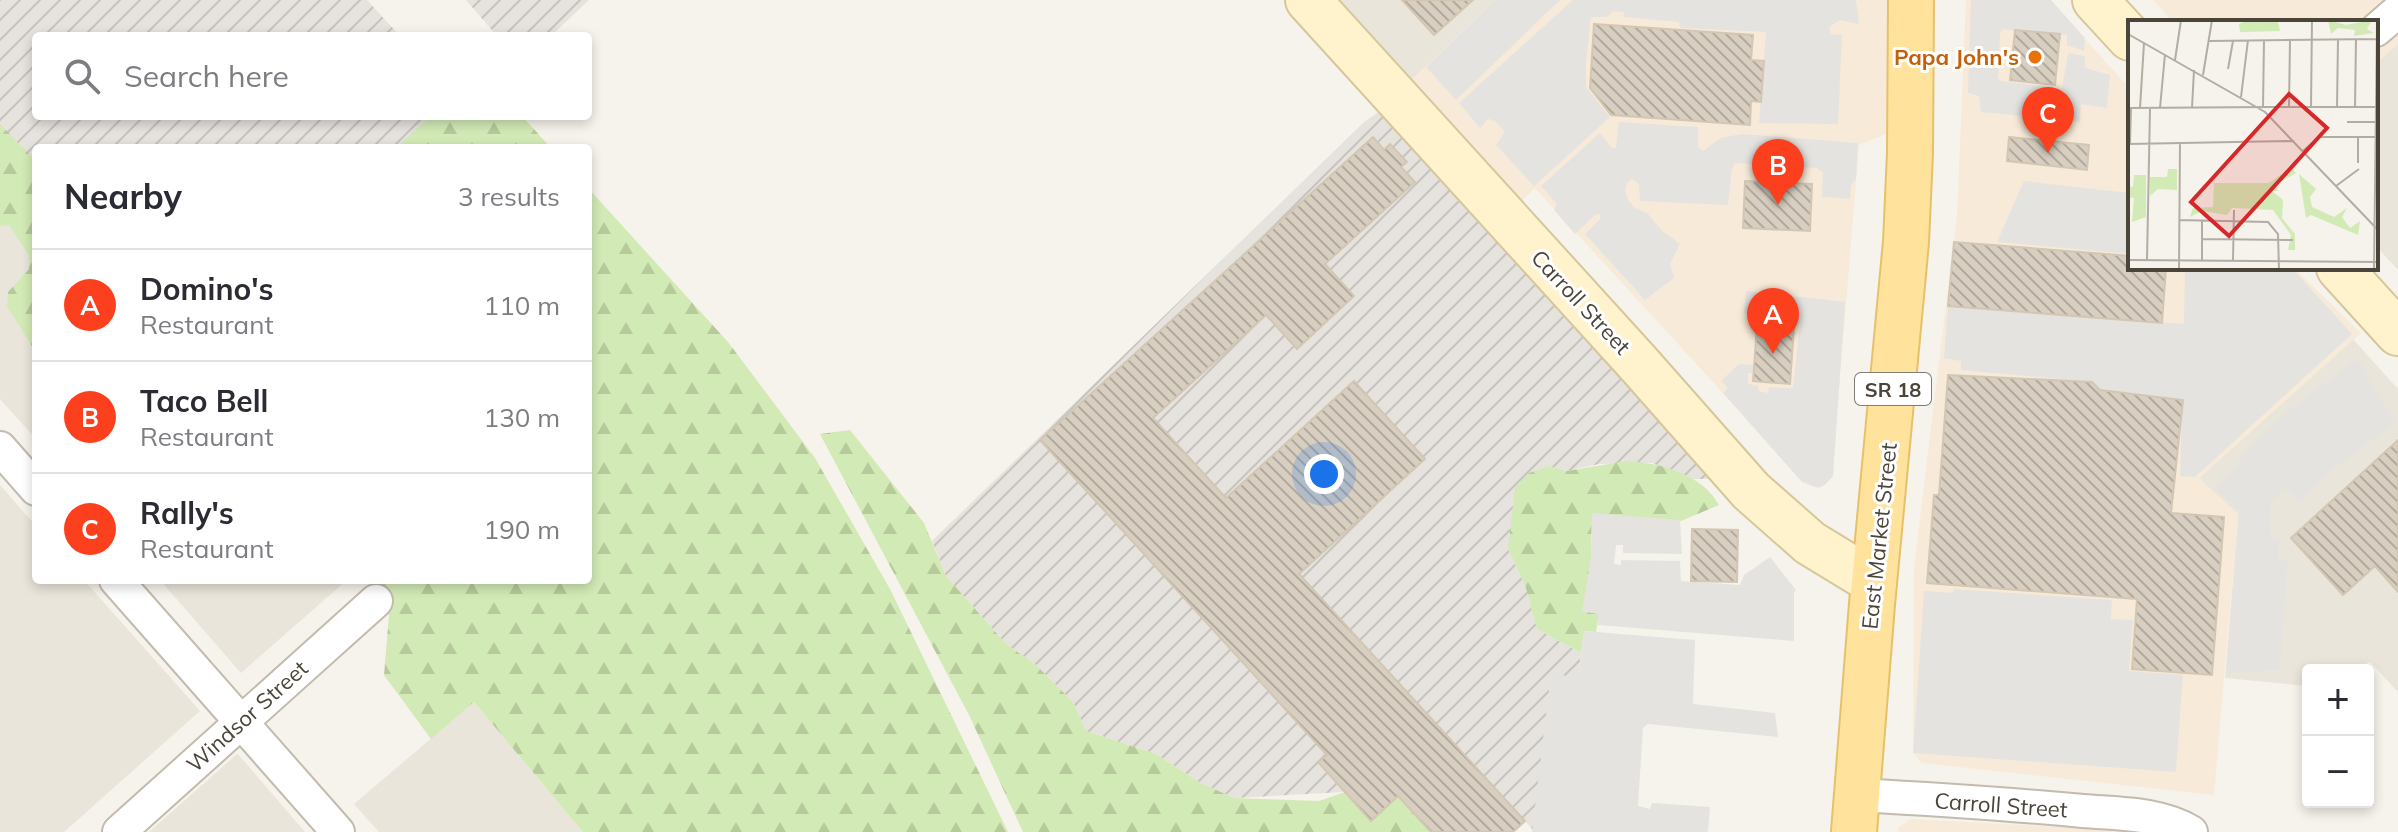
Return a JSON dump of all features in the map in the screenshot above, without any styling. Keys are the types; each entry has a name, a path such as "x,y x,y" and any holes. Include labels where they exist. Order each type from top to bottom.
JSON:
{"main road":[{"name":"East Market Street","path":"1855,814 1906,242 1911,0"}],"street":[{"name":"Carroll Street","path":"1308,0 1751,491 1810,543 1874,582"},
{"path":"2095,0 2128,36"},
{"path":"2378,28 2398,11"},
{"path":"2341,270 2398,333"},
{"path":"0,448 32,484"},
{"path":"120,584 338,832"},
{"name":"Windsor Street","path":"119,832 376,601"},
{"name":"Carroll Street","path":"1855,814 2003,803 2154,817 2178,824 2191,832"}],"shaded area":[{"path":"0,0 367,0 396,32 32,32 32,120 428,120 401,144 32,144 32,186 0,152"},
{"path":"466,0 589,0 555,32 494,32"},
{"path":"1314,0 1495,0 1397,94"},
{"path":"1495,0 1896,0 1900,128 1859,145 1832,475 1766,440 1535,188 1507,215 1397,94"},
{"path":"1495,0 1560,0 1456,100 1426,67"},
{"path":"1573,0 1856,0 1859,24 1840,20 1829,27 1831,34 1842,35 1838,124 1759,123 1766,32 1680,28 1679,22 1623,17 1624,12 1613,11 1607,17 1591,17 1586,63 1586,87 1610,117 1534,186 1496,145 1505,132 1495,121 1488,119 1480,128 1459,103"},
{"path":"1966,0 2050,0 2128,87 2128,270 2296,270 2361,333 2199,478 2238,514 2214,795 1922,763 1913,753 1914,567 1957,215"},
{"path":"1971,0 2051,0 2085,38 2084,51 2067,45 2067,35 2003,29 2000,34 1998,78 2001,81 2062,89 2068,53 2085,56 2085,68 2110,75 2107,108 2081,104 2080,122 1981,112 1979,96 1968,93"},
{"path":"2153,0 2398,0 2398,44 2378,61 2378,20 2171,20"},
{"path":"2398,44 2398,270 2378,248 2378,61"},
{"path":"1385,107 1712,479 1693,479 1652,463 1599,464 1566,471 1550,466 1508,549 1525,585 1537,629 1581,653 1578,678 1551,675 1533,830 1525,821 1513,832 1431,832 1398,796 1371,821 1344,792 1234,798 1199,782 1156,754 1086,731 1073,702 1035,664 1006,644 946,576 932,541 1363,123"},
{"path":"1619,122 1698,127 1698,147 1703,151 1721,138 1742,134 1858,143 1856,179 1851,185 1850,199 1822,197 1823,173 1817,168 1735,163 1728,205 1640,201 1639,184 1632,179 1625,189 1628,200 1680,244 1670,264 1674,278 1645,300 1585,234 1600,219 1600,214 1575,234 1554,210 1557,204 1541,186 1600,133 1612,148 1616,148"},
{"path":"0,152 32,187 32,435 0,399"},
{"path":"2024,181 2128,193 2128,254 1997,242"},
{"path":"2185,270 2294,270 2352,334 2195,477 2180,476 2182,400 2100,390 2092,382 1961,370 1961,361 1944,358 1948,306 2184,324"},
{"path":"1746,291 1845,302 1833,476 1818,488 1802,482 1723,393 1728,388 1721,381 1739,364 1754,365 1752,373 1748,373 1748,384 1758,386 1759,391 1768,393 1769,387 1793,388 1800,324 1744,313"},
{"path":"2353,339 2398,389 2398,692 2370,662 2302,664 2302,685 2225,678 2238,515 2199,478"},
{"path":"2358,359 2395,423 2338,465 2301,502 2284,490 2273,500 2270,511 2271,538 2279,539 2279,560 2288,561 2280,670 2226,673 2240,512 2216,490 2247,451 2281,416"},
{"path":"0,485 32,521 32,584 88,584 200,711 64,832 0,832"},
{"path":"1592,513 1680,520 1682,554 1623,553 1623,545 1616,545 1614,564 1621,565 1621,560 1680,561 1681,581 1740,585 1744,575 1770,557 1796,590 1794,641 1598,625 1598,614 1582,611 1591,559"},
{"path":"163,584 342,584 241,673"},
{"path":"1954,589 2112,600 2111,619 2133,620 2129,671 2183,675 2176,772 1913,753 1924,591 1953,593"},
{"path":"1584,631 1695,640 1693,704 1775,713 1778,737 1648,724 1643,728 1638,806 1650,809 1652,803 1710,807 1708,832 1532,832 1551,674 1578,677"},
{"path":"474,702 583,832 379,832 354,804"},
{"path":"237,754 305,832 149,832"},
{"path":"1911,819 2149,832 1898,832 1899,827"}],"green space":[{"path":"427,120 526,120 547,144 400,144"},
{"path":"0,124 32,157 32,347 7,306 8,292 29,269 29,255 9,225 0,226"},
{"path":"592,192 728,342 815,458 890,589 1008,832 583,832 474,702 431,739 384,675 389,615 376,601 374,584 592,584"},
{"path":"850,430 924,523 946,576 1006,644 1035,664 1073,702 1086,731 1156,754 1199,782 1234,798 1319,801 1345,792 1371,820 1398,796 1431,832 1023,832 969,715 820,434"},
{"path":"1627,461 1653,464 1679,472 1702,485 1719,505 1681,521 1592,514 1591,559 1583,611 1599,614 1596,632 1584,631 1581,653 1537,629 1525,585 1508,549 1515,488 1529,473 1550,466 1566,471"}],"building":[{"path":"1402,0 1473,0 1434,35"},
{"path":"1594,24 1753,35 1751,60 1764,61 1761,102 1751,101 1750,125 1611,115 1590,88"},
{"name":"Papa John's","path":"2015,30 2060,34 2055,85 2010,80"},
{"path":"1373,137 1384,150 1390,144 1407,162 1401,167 1415,182 1325,264 1354,296 1297,349 1266,315 1153,418 1226,498 1354,381 1425,459 1299,574 1525,821 1513,832 1431,832 1398,796 1371,821 1318,762 1327,755 1040,440"},
{"path":"2009,137 2089,145 2087,170 2007,161"},
{"path":"1745,181 1812,184 1810,231 1743,228"},
{"path":"1954,242 2128,256 2128,270 2166,270 2162,323 1948,306"},
{"path":"1757,325 1794,327 1790,384 1753,381"},
{"path":"1948,375 2092,382 2100,390 2183,400 2171,513 2224,517 2212,675 2132,669 2137,599 1927,583 1934,495 1939,495"},
{"path":"2398,440 2398,592 2375,566 2343,595 2291,538"},
{"path":"1692,529 1738,530 1737,582 1691,581"}],"place":[{"name":"Papa John's","path":"2035,57"},
{"name":"Rally's","path":"2048,153"},
{"name":"Taco Bell","path":"1778,205"},
{"name":"Domino's","path":"1773,354"}]}
